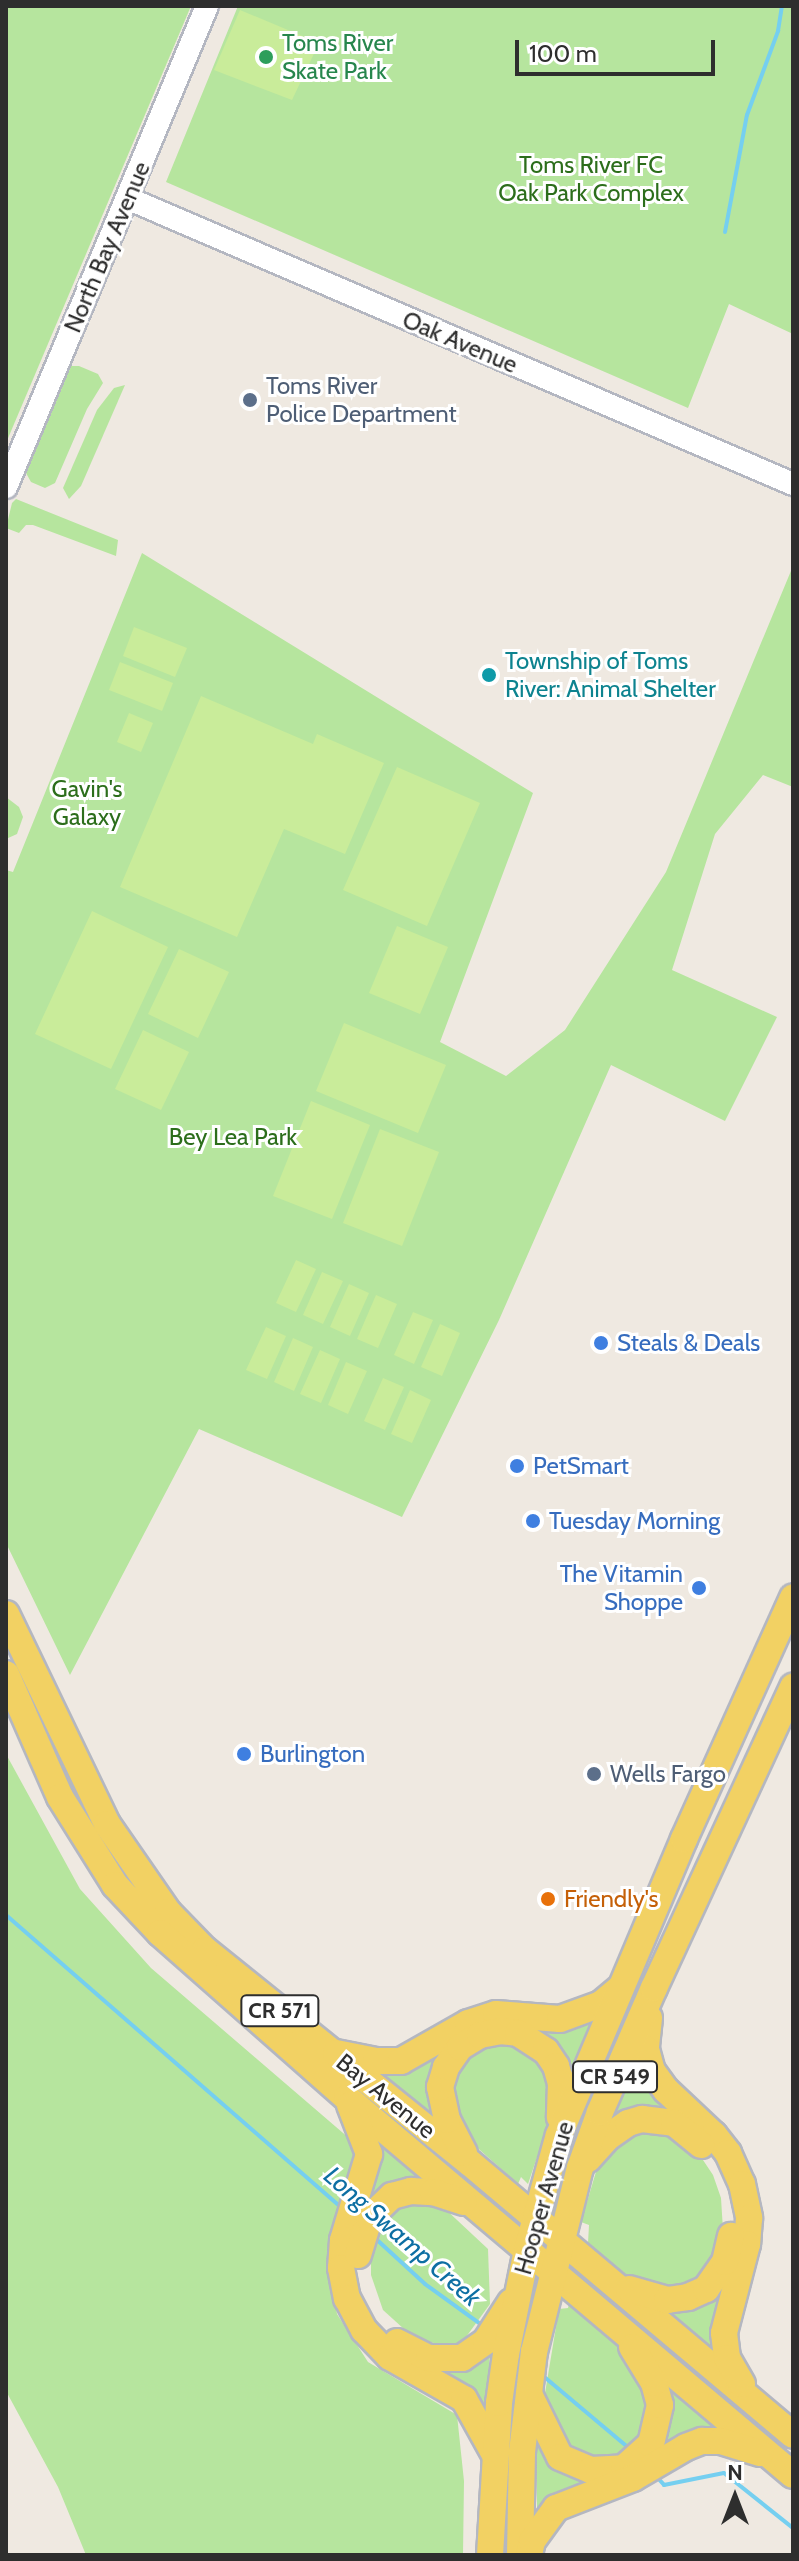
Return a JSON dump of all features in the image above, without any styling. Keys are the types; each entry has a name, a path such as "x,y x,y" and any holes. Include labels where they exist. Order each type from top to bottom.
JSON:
{"main road":[{"name":"Hooper Avenue","path":"500,2339 518,2289 534,2218 559,2135 620,1988 793,1598"},
{"name":"Bay Avenue","path":"6,1614 76,1766 133,1867 168,1912 205,1950 470,2163 793,2435"},
{"name":"Bay Avenue","path":"6,1674 60,1797 115,1885 160,1933 347,2098 624,2333"},
{"name":"Hooper Avenue","path":"520,2555 522,2452 528,2388 534,2352 580,2168 600,2112 654,1988 793,1687"},
{"path":"677,1938 674,1913 725,1795 728,1782 722,1757"},
{"path":"331,2052 376,2061 401,2061 468,2023 496,2014 560,2019 601,2004 620,1988"},
{"path":"654,1988 646,2049 652,2071 666,2090 714,2135 728,2153 742,2184 749,2218 747,2244 724,2333 727,2358 749,2398"},
{"path":"470,2163 447,2120 440,2087 446,2067 460,2047 480,2035 500,2031 518,2033 546,2051 556,2066 561,2083 559,2135"},
{"path":"347,2098 369,2154 357,2222 362,2286 377,2323 410,2351 444,2361 462,2358 500,2339 490,2555"},
{"path":"580,2168 608,2137 628,2123 659,2119 688,2131 710,2157 731,2205 729,2245 717,2278 706,2289 688,2297 667,2300 614,2284"},
{"path":"476,2206 433,2192 411,2191 385,2201 357,2222 343,2240 342,2277 347,2298 360,2323 390,2357 464,2399 495,2456"},
{"path":"624,2333 667,2356 719,2393 782,2456 793,2475"},
{"path":"529,2555 532,2541 556,2508 645,2462 656,2435 660,2405 654,2383 624,2333"},
{"path":"528,2388 560,2457 571,2464 611,2471 702,2441 721,2441 782,2456"}],"street":[{"name":"North Bay Avenue","path":"6,487 207,6"},
{"name":"Oak Avenue","path":"127,198 793,484"}],"green space":[{"path":"6,6 191,6 6,443"},
{"name":"Toms River FC Oak Park Complex","path":"238,6 793,6 793,334 729,304 688,408 166,182"},
{"name":"Toms River Skate Park","path":"240,10 319,43 292,100 214,70"},
{"path":"71,366 98,374 103,383 87,409 55,483 45,488 31,482 26,473"},
{"path":"125,385 81,486 69,499 63,488 97,410 114,388"},
{"path":"16,499 118,540 116,556 33,525 26,525 19,533 6,528 12,503"},
{"name":"Bey Lea Park","path":"142,553 533,793 440,1042 506,1076 565,1030 666,872 793,566 793,787 763,775 715,834 672,970 777,1017 725,1121 611,1065 499,1320 402,1517 199,1429 70,1675 6,1543 6,870 13,872"},
{"path":"134,627 187,648 175,677 123,656"},
{"path":"120,662 173,683 162,711 109,690"},
{"path":"201,696 313,744 317,734 384,763 345,854 284,829 237,937 120,887"},
{"path":"129,713 153,723 141,752 117,742"},
{"path":"397,767 480,803 427,926 343,890"},
{"path":"6,797 19,807 23,817 17,834 6,839"},
{"path":"92,911 168,947 111,1069 35,1034"},
{"path":"397,926 448,947 420,1014 369,993"},
{"path":"179,949 229,972 198,1038 148,1014"},
{"path":"344,1023 446,1065 418,1133 316,1091"},
{"path":"143,1030 189,1052 161,1110 115,1089"},
{"path":"311,1101 370,1125 332,1219 273,1196"},
{"path":"380,1129 439,1152 402,1246 343,1223"},
{"path":"296,1260 316,1269 296,1312 276,1303"},
{"path":"322,1272 343,1281 323,1324 303,1315"},
{"path":"349,1284 369,1293 350,1336 330,1327"},
{"path":"376,1295 397,1304 378,1348 357,1339"},
{"path":"413,1312 433,1320 414,1364 394,1355"},
{"path":"440,1324 460,1333 442,1376 421,1367"},
{"path":"266,1327 286,1336 267,1379 246,1370"},
{"path":"293,1338 313,1347 294,1391 274,1382"},
{"path":"320,1350 340,1359 321,1403 300,1394"},
{"path":"346,1362 367,1371 348,1414 328,1405"},
{"path":"383,1378 404,1387 385,1430 364,1421"},
{"path":"410,1390 431,1400 412,1443 391,1434"},
{"path":"6,1754 80,1889 151,1968 357,2145 328,2254 337,2314 368,2362 457,2415 464,2481 463,2555 86,2555 58,2487 6,2391"},
{"path":"522,2023 590,2023 568,2082"},
{"path":"288,2029 511,2208 507,2219 504,2218"},
{"path":"454,2039 431,2112 367,2066"},
{"path":"520,2042 543,2057 554,2107 528,2184 521,2177 518,2184 463,2135 447,2085 471,2047"},
{"path":"638,2048 686,2118 615,2116"},
{"path":"655,2126 697,2151 713,2175 721,2198 723,2230 715,2265 683,2290 635,2283 588,2243 589,2225 581,2222 601,2155 614,2139"},
{"path":"379,2144 434,2184 363,2213"},
{"path":"411,2200 442,2206 488,2249 490,2304 458,2348 415,2339 383,2310 371,2275 371,2245 384,2217"},
{"path":"729,2267 716,2348 712,2349 654,2305"},
{"path":"569,2304 626,2352 650,2391 644,2437 613,2460 574,2457 543,2405 559,2309 568,2308"},
{"path":"488,2354 485,2417 418,2361"},
{"path":"669,2390 729,2434 650,2453"},
{"path":"536,2435 598,2477 537,2508"}],"waterway":[{"path":"725,232 747,115 778,31 782,6"},
{"name":"Long Swamp Creek","path":"6,1915 342,2208"},
{"name":"Long Swamp Creek","path":"375,2238 425,2284 483,2326"},
{"name":"Long Swamp Creek","path":"542,2375 630,2449"},
{"name":"Long Swamp Creek","path":"656,2476 664,2485 724,2473 793,2528"}],"place":[{"name":"Toms River Skate Park","path":"266,57"},
{"name":"Toms River Police Department","path":"250,400"},
{"name":"Township of Toms River: Animal Shelter","path":"489,675"},
{"name":"Steals & Deals","path":"601,1343"},
{"name":"PetSmart","path":"517,1466"},
{"name":"Tuesday Morning","path":"533,1521"},
{"name":"The Vitamin Shoppe","path":"699,1588"},
{"name":"Burlington","path":"244,1754"},
{"name":"Wells Fargo","path":"594,1774"},
{"name":"Friendly's","path":"548,1899"}],"park label":[{"name":"Gavin's Galaxy","path":"87,803"}]}
